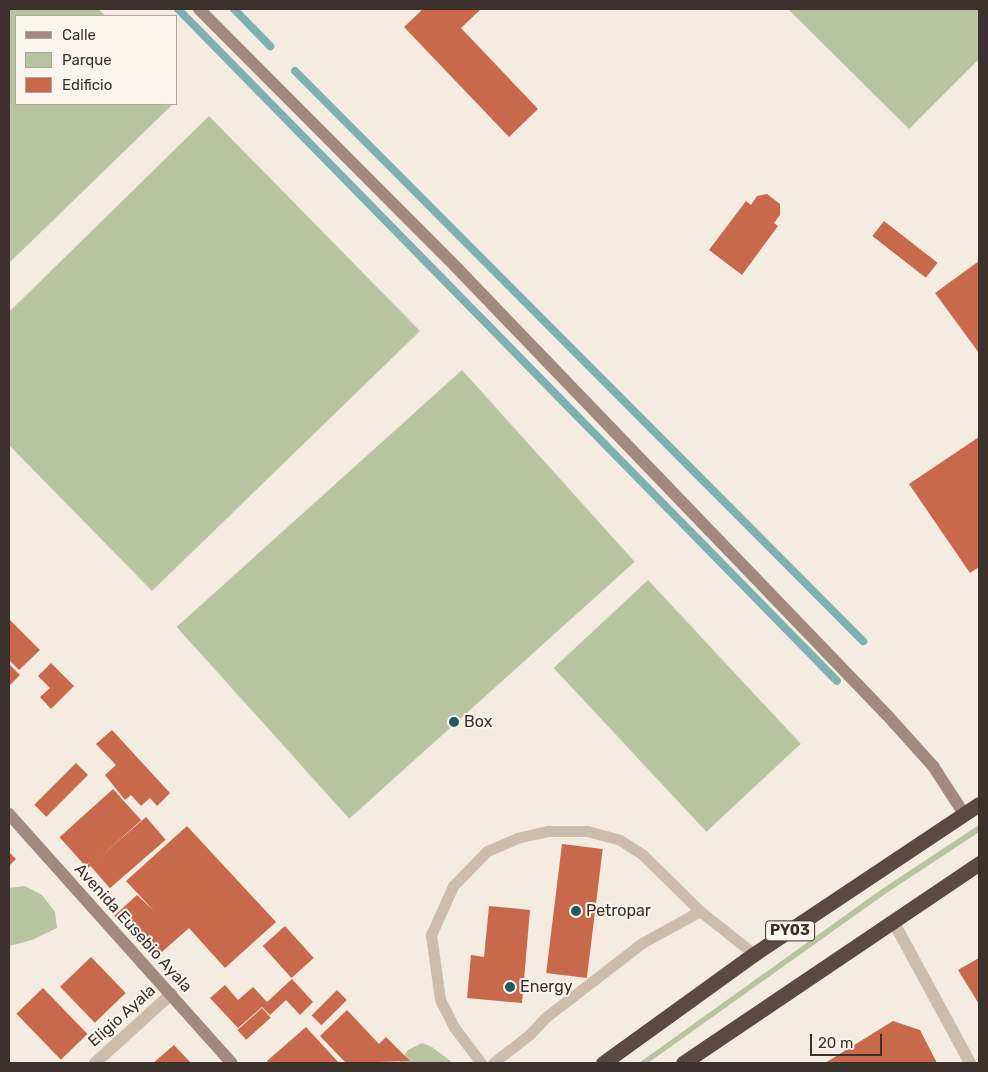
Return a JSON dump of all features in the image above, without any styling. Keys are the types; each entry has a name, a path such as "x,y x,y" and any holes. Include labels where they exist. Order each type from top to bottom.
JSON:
{"highway":[{"name":"PY03","path":"603,1063 754,954 979,804"},
{"name":"PY03","path":"683,1063 979,863"}],"street":[{"path":"199,9 455,266 887,715 933,766 964,814"},
{"name":"Avenida Eusebio Ayala","path":"9,814 232,1063"},
{"path":"893,921 970,1063"},
{"name":"Eligio Ayala","path":"95,1063 171,994"}],"lane":[{"path":"481,1063 454,1027 440,999 431,935 453,886 487,851 517,838 548,831 587,831 620,840 644,855 700,911 754,954"},
{"path":"493,1063 530,1034 546,1017 642,943 700,911"}],"green space":[{"path":"9,9 98,9 105,15 15,15 15,105 172,105 9,263"},
{"path":"788,9 979,9 979,59 909,129"},
{"path":"209,116 420,331 152,591 9,445 9,312"},
{"path":"462,370 635,562 349,819 177,627"},
{"path":"648,580 801,744 706,832 554,668"},
{"path":"979,825 979,832 885,894 648,1063 639,1063 882,889"},
{"path":"25,886 42,895 55,912 57,928 32,940 9,946 9,888"},
{"path":"422,1043 432,1047 453,1063 399,1063 408,1050"}],"building":[{"path":"423,9 481,9 461,28 538,109 509,137 404,27"},
{"path":"767,194 780,204 780,215 774,223 778,226 742,275 709,250 746,201 751,205 757,196"},
{"path":"884,221 938,263 926,278 872,236"},
{"path":"979,261 979,353 935,293"},
{"path":"979,437 979,567 970,573 909,484"},
{"path":"9,619 40,650 19,670 9,660"},
{"path":"51,663 74,686 51,709 40,697 50,688 38,676"},
{"path":"9,664 20,675 9,686"},
{"path":"112,730 170,793 157,806 150,798 141,806 131,795 125,800 105,775 116,765 96,744"},
{"path":"76,763 88,775 46,817 34,805"},
{"path":"113,789 141,820 88,868 59,837"},
{"path":"146,817 166,840 110,888 90,866"},
{"path":"187,826 276,922 225,968 189,928 154,959 114,916 137,895 154,911 126,881"},
{"name":"Petropar","path":"562,844 603,849 587,978 546,973"},
{"path":"9,852 16,859 9,866"},
{"path":"489,906 530,910 522,1003 467,998 471,955 484,957"},
{"path":"285,926 314,958 291,978 263,946"},
{"path":"91,957 126,993 95,1023 60,987"},
{"path":"979,958 979,1004 958,970"},
{"path":"292,979 313,1002 300,1015 286,1000 270,1015 262,1007 238,1028 210,998 225,985 238,1000 253,987 267,1002"},
{"path":"43,988 87,1034 61,1060 16,1014"},
{"path":"337,990 347,1000 321,1025 312,1015"},
{"path":"262,1008 271,1018 246,1040 237,1030"},
{"path":"347,1010 379,1044 386,1037 410,1061 346,1063 320,1036"},
{"path":"893,1021 920,1030 937,1063 825,1063"},
{"path":"306,1027 339,1063 269,1063 267,1061"},
{"path":"174,1045 191,1063 153,1063"}],"waterway":[{"path":"178,9 837,681"},
{"path":"234,9 270,46"},
{"path":"295,71 863,641"}],"place":[{"name":"Box","path":"454,722"},
{"name":"Petropar","path":"576,911"},
{"name":"Energy","path":"510,987"}]}
